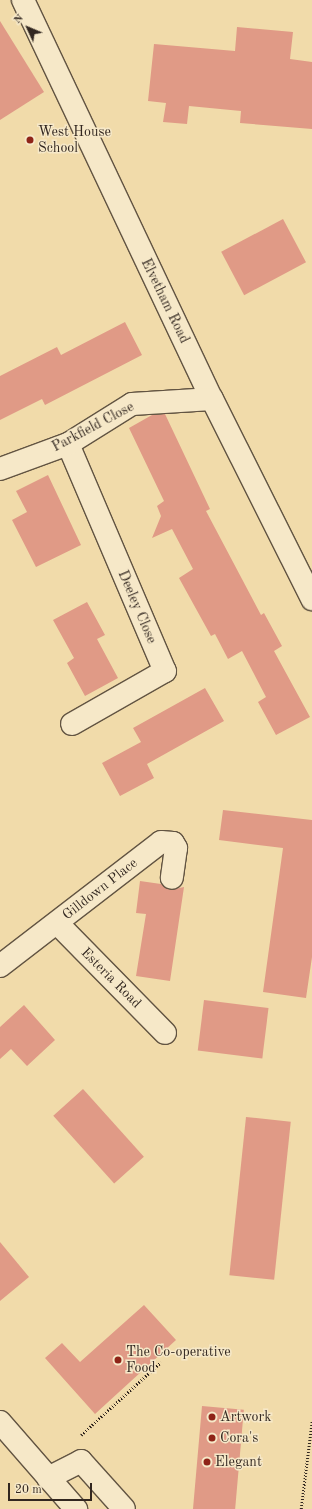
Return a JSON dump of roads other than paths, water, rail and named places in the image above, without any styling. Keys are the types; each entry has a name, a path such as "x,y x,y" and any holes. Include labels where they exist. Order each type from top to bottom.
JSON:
{"street":[{"name":"Elvetham Road","path":"23,0 212,399 309,589"},
{"name":"Parkfield Close","path":"0,469 68,444 132,404 212,399"},
{"name":"Deeley Close","path":"68,444 165,672 72,724"},
{"name":"Gilldown Place","path":"0,966 161,842 173,843 176,848 172,878"},
{"name":"Esteria Road","path":"57,923 165,1033"},
{"path":"0,1422 76,1509"},
{"path":"48,1478 81,1461 124,1509"}],"place":[{"name":"West House School","path":"30,140"},
{"name":"The Co-operative Food","path":"118,1360"},
{"name":"Artwork","path":"212,1417"},
{"name":"Cora's","path":"212,1438"},
{"name":"Elegant","path":"207,1462"}]}
